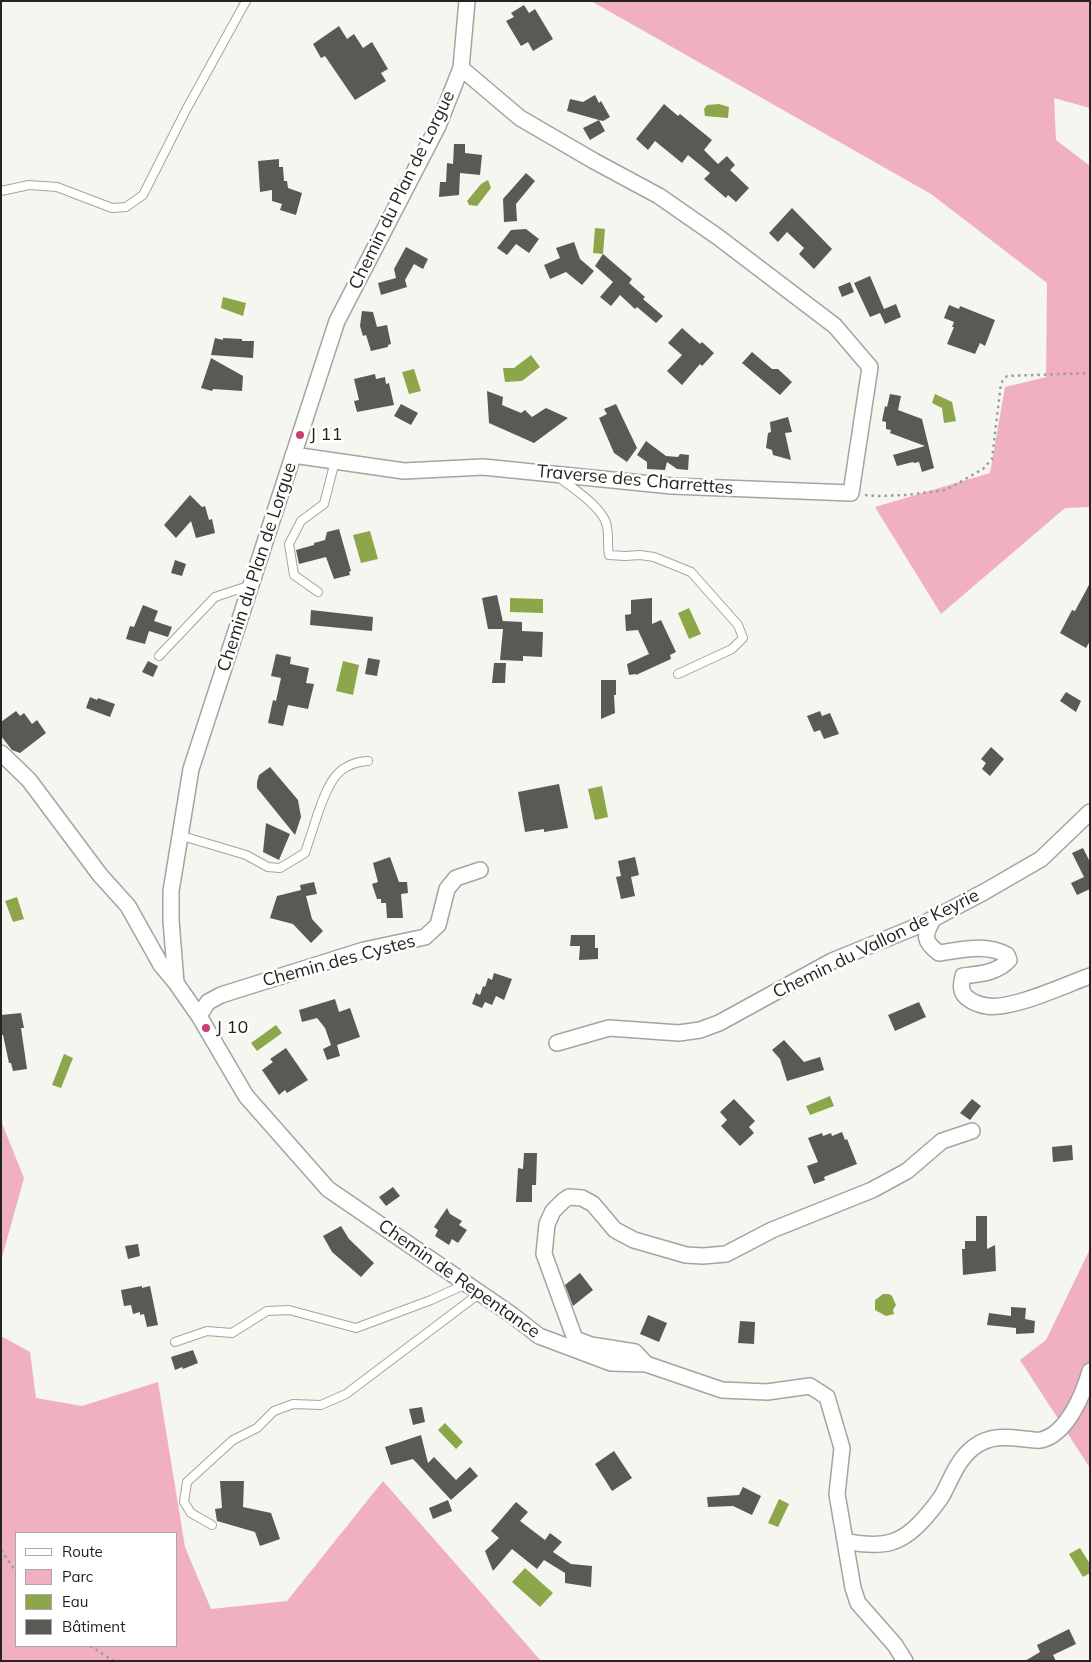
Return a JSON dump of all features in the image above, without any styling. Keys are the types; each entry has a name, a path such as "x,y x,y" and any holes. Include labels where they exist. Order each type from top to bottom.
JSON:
{"street":[{"name":"Chemin du Plan de Lorgue","path":"176,983 171,891 190,769 337,321 438,126 460,68 467,1"},
{"path":"460,68 520,118 659,196 718,237 835,326 870,367 851,492"},
{"name":"Traverse des Charrettes","path":"293,455 404,471 483,467 672,486 851,492"},
{"name":"Chemin de Repentance","path":"1,753 29,780 100,875 128,906 161,965 199,1016 246,1096 328,1189 480,1293 539,1336 611,1363 646,1364 722,1390 767,1392 810,1386 827,1397 842,1448 837,1494 853,1588 858,1603 895,1645 905,1661"},
{"name":"Chemin du Vallon de Keyrie","path":"557,1043 609,1028 679,1033 700,1030 719,1023 832,961 934,919 1042,859 1090,812"},
{"name":"Chemin des Cystes","path":"199,1016 208,1002 221,995 364,950 425,938 438,925 447,889 456,878 480,870"},
{"path":"934,919 927,931 926,938 929,945 939,953 983,948 997,950 1007,955 1009,960 1003,966 987,973 963,976 961,984 962,993 972,1002 988,1007 1012,1004 1090,976"},
{"path":"646,1364 635,1352 591,1345 575,1339 544,1254 547,1224 553,1211 563,1201 569,1197 582,1198 593,1204 615,1230 634,1240 686,1255 726,1254 772,1230 872,1190 907,1171 942,1141 972,1131"},
{"path":"845,1542 869,1546 890,1543 905,1536 922,1522 942,1496 957,1465 972,1448 986,1440 1000,1437 1040,1440 1056,1434 1067,1421 1084,1390 1090,1372"}],"lane":[{"path":"1,191 29,185 57,187 112,208 126,206 143,195 186,110 246,1"},
{"path":"318,592 294,575 289,544 301,521 324,504 336,461"},
{"path":"554,474 592,503 598,510 608,525 607,543 609,555 654,557 691,572 738,625 742,638 732,650 678,674"},
{"path":"159,656 215,596 251,585"},
{"path":"179,835 246,854 268,867 280,868 305,853 328,785 337,773 356,762 368,761"},
{"path":"175,1342 207,1332 232,1333 268,1311 288,1310 356,1328 431,1300 466,1284"},
{"path":"212,1525 191,1513 184,1502 187,1482 233,1440 257,1428 274,1411 293,1404 321,1404 346,1394 480,1293"}],"path":[{"path":"851,492 877,496 906,495 946,490 983,469 992,459 1001,383 1007,376 1090,373"},
{"path":"1,1550 15,1571"},
{"path":"92,1647 113,1660"}],"green space":[{"path":"591,1 1090,1 1090,108 1054,98 1056,140 1090,166 1090,507 1065,508 941,614 875,507 990,473 1005,387 1046,377 1047,283 931,194"},
{"path":"1,1121 24,1178 1,1261"},
{"path":"1090,1249 1090,1468 1020,1360 1046,1340"},
{"path":"1,1336 30,1352 36,1398 82,1406 158,1382 185,1547 211,1609 287,1601 383,1481 541,1661 1,1661"}],"water":[{"path":"719,104 729,107 728,118 705,116 704,109 707,105"},
{"path":"488,180 491,188 477,206 469,205 467,201 481,184"},
{"path":"595,228 605,229 603,254 593,253"},
{"path":"223,297 246,303 243,316 221,308"},
{"path":"531,355 540,367 522,381 505,382 503,368 514,368"},
{"path":"414,369 421,391 409,394 402,372"},
{"path":"935,394 952,402 956,421 944,423 942,408 932,403"},
{"path":"370,531 378,559 361,563 353,535"},
{"path":"510,598 543,599 543,613 510,612"},
{"path":"689,608 701,634 689,639 678,613"},
{"path":"343,661 359,665 353,695 336,691"},
{"path":"602,786 608,817 595,820 588,789"},
{"path":"17,897 24,919 13,922 5,901"},
{"path":"276,1025 282,1033 257,1051 251,1043"},
{"path":"64,1054 73,1058 61,1088 52,1085"},
{"path":"830,1096 834,1106 810,1115 806,1106"},
{"path":"883,1294 892,1296 896,1305 893,1310 894,1314 886,1316 875,1310 875,1300"},
{"path":"445,1423 463,1442 456,1449 438,1430"},
{"path":"779,1499 789,1504 778,1527 768,1523"},
{"path":"1080,1548 1090,1564 1090,1573 1083,1577 1069,1554"},
{"path":"525,1568 553,1593 540,1607 512,1582"}],"building":[{"path":"524,5 529,13 535,9 553,39 533,51 528,42 521,46 506,21 514,17 511,13"},
{"path":"339,26 347,39 354,34 363,48 372,42 388,69 381,73 386,81 355,100 325,56 321,58 313,44"},
{"path":"595,95 599,103 601,101 610,117 603,121 567,111 570,99 583,102"},
{"path":"664,104 678,116 680,114 712,140 704,150 718,164 727,156 735,165 730,170 749,188 736,202 728,195 726,198 704,179 710,173 688,155 682,163 655,141 648,150 636,139"},
{"path":"599,120 605,131 590,140 583,128"},
{"path":"454,144 465,144 465,153 482,155 480,175 460,173 459,195 439,197 440,182 446,182 447,163 453,164"},
{"path":"279,159 279,167 283,167 284,181 287,181 288,188 302,193 296,215 280,210 282,204 272,201 272,190 260,192 258,161"},
{"path":"526,173 535,181 516,204 517,221 504,222 503,199"},
{"path":"792,208 832,249 814,269 799,254 804,248 787,232 778,242 769,233"},
{"path":"526,229 539,239 529,253 516,244 507,255 497,248 511,230"},
{"path":"574,242 580,259 594,271 582,285 566,272 550,279 544,265 560,258 556,248"},
{"path":"406,247 428,259 423,269 414,264 405,280 407,287 381,295 378,283 396,278 394,269"},
{"path":"603,254 632,279 629,283 645,297 643,299 663,316 656,323 637,307 635,309 620,295 611,306 600,297 613,282 595,266"},
{"path":"870,276 884,309 896,304 901,317 885,324 880,313 870,317 854,283"},
{"path":"850,282 854,292 842,297 838,287"},
{"path":"949,305 959,309 960,306 995,320 985,346 980,343 975,354 947,344 954,327 952,327 954,322 944,318"},
{"path":"362,311 373,312 377,327 387,325 391,344 388,347 371,351 366,335 363,336 360,326"},
{"path":"682,328 700,344 702,342 714,353 702,366 700,364 682,385 667,371 682,355 668,343"},
{"path":"215,338 254,341 253,358 211,355"},
{"path":"752,352 772,369 778,369 792,382 780,395 742,363"},
{"path":"211,358 243,376 242,391 213,389 212,391 201,388"},
{"path":"375,374 376,379 385,377 386,384 389,383 394,405 357,412 354,401 359,400 354,379"},
{"path":"487,391 503,397 502,405 521,413 525,410 532,417 546,408 568,418 534,443 489,423"},
{"path":"890,394 901,396 898,410 922,419 934,468 922,472 919,462 897,466 893,455 925,446 890,433 891,430 886,429 886,422 882,421"},
{"path":"401,404 418,413 411,425 394,416"},
{"path":"616,404 637,448 627,462 614,453 599,418 607,414 604,409"},
{"path":"788,417 792,432 785,433 791,460 773,455 772,450 766,448 768,433 771,432 770,422"},
{"path":"646,441 666,456 678,457 680,454 689,455 688,470 677,469 667,462 665,470 647,469 647,462 637,455"},
{"path":"190,495 202,507 205,506 209,520 212,519 215,533 196,538 191,521 176,538 164,525"},
{"path":"339,529 351,571 349,572 350,575 334,579 326,557 299,564 296,550 325,540 327,532"},
{"path":"175,560 186,564 182,576 171,573"},
{"path":"1090,583 1090,641 1086,648 1060,633 1072,610 1075,611"},
{"path":"497,595 503,622 522,622 522,631 543,632 542,657 523,656 523,661 500,660 503,629 488,629 482,598"},
{"path":"652,598 652,624 661,620 676,652 670,655 671,659 636,675 629,675 627,664 649,654 638,630 626,631 625,615 631,614 631,600"},
{"path":"143,605 158,611 154,621 172,627 168,637 149,631 145,644 126,639 130,626 134,627"},
{"path":"311,610 373,617 372,631 310,625"},
{"path":"276,654 291,657 290,664 309,668 306,683 314,684 308,709 288,705 283,726 268,723 273,700 276,701 281,678 271,676"},
{"path":"368,658 380,660 377,676 365,674"},
{"path":"148,661 158,666 153,677 142,672"},
{"path":"494,663 506,663 505,683 492,683"},
{"path":"601,680 616,680 616,695 614,695 615,713 601,719"},
{"path":"1066,692 1081,701 1076,712 1060,701"},
{"path":"90,697 115,704 110,717 86,708"},
{"path":"16,711 20,716 24,713 32,724 37,720 46,733 20,753 12,750 1,736 1,722"},
{"path":"820,711 822,716 830,713 839,734 824,739 820,730 814,732 807,716"},
{"path":"991,747 1004,759 990,776 982,769 986,763 981,759"},
{"path":"270,767 298,800 301,817 295,835 257,788 259,775"},
{"path":"559,784 568,828 544,832 544,829 525,832 518,792"},
{"path":"266,823 290,834 279,860 263,852"},
{"path":"1083,848 1090,862 1090,889 1077,895 1071,883 1084,877 1072,853"},
{"path":"390,857 399,882 407,882 408,893 401,894 403,918 387,918 386,903 381,903 381,899 377,899 372,884 378,882 373,863"},
{"path":"635,857 639,875 631,877 635,896 621,899 616,877 621,876 618,861"},
{"path":"314,882 317,894 306,896 312,919 323,931 311,943 293,924 270,918 277,896 301,890 300,885"},
{"path":"571,935 595,935 595,948 598,948 598,959 579,960 580,946 570,946"},
{"path":"494,973 512,979 504,1000 496,996 492,1005 485,1002 482,1008 472,1004 476,993 480,995 488,978 492,980"},
{"path":"335,999 339,1012 350,1008 360,1037 337,1045 340,1056 327,1060 323,1049 331,1045 325,1028 317,1018 302,1022 299,1010"},
{"path":"919,1002 926,1017 895,1031 888,1015"},
{"path":"21,1013 24,1028 21,1028 27,1069 13,1071 11,1063 9,1063 3,1035 1,1035 1,1015"},
{"path":"784,1040 804,1062 820,1057 824,1070 787,1081 780,1059 772,1050"},
{"path":"286,1048 308,1080 287,1093 285,1090 279,1095 262,1070 273,1062 270,1059"},
{"path":"734,1099 755,1121 749,1127 754,1133 740,1146 721,1126 727,1120 720,1112"},
{"path":"972,1099 981,1106 970,1120 960,1113"},
{"path":"842,1132 845,1140 847,1139 857,1164 824,1177 825,1180 814,1184 807,1166 818,1162 808,1138 822,1133 823,1136 831,1133 832,1136"},
{"path":"1072,1145 1073,1160 1053,1162 1052,1147"},
{"path":"524,1153 537,1153 536,1185 532,1185 532,1202 516,1202 518,1168 523,1169"},
{"path":"393,1187 400,1196 386,1206 379,1197"},
{"path":"447,1208 450,1214 462,1221 459,1225 467,1230 458,1243 452,1239 449,1245 435,1236 438,1230 434,1227"},
{"path":"976,1216 987,1216 987,1249 995,1245 996,1271 963,1275 962,1249 965,1249 965,1241 976,1241"},
{"path":"341,1226 349,1239 374,1263 361,1277 332,1252 323,1236"},
{"path":"138,1244 140,1256 128,1259 125,1246"},
{"path":"580,1273 593,1290 573,1306 565,1285"},
{"path":"142,1286 142,1288 150,1286 158,1325 147,1327 144,1314 140,1315 140,1312 133,1314 131,1305 124,1306 121,1290"},
{"path":"1011,1307 1026,1308 1025,1319 1035,1321 1034,1333 1016,1334 1016,1328 987,1325 989,1313 1011,1316"},
{"path":"648,1315 667,1323 659,1342 640,1334"},
{"path":"740,1321 755,1322 754,1344 738,1343"},
{"path":"193,1350 198,1363 175,1370 171,1357"},
{"path":"422,1407 425,1422 413,1425 409,1409"},
{"path":"421,1435 428,1463 434,1457 456,1480 470,1467 478,1476 451,1500 413,1459 391,1465 385,1447"},
{"path":"614,1451 632,1478 612,1491 595,1464"},
{"path":"220,1481 244,1481 243,1507 271,1513 280,1539 260,1546 255,1532 217,1521 215,1509 222,1508"},
{"path":"743,1487 761,1496 752,1515 733,1506 708,1507 707,1497 739,1495"},
{"path":"448,1500 452,1511 433,1519 429,1508"},
{"path":"516,1502 528,1512 520,1521 545,1540 550,1533 562,1542 553,1552 571,1564 592,1566 591,1587 565,1583 565,1573 544,1560 537,1569 512,1549 493,1571 485,1551 499,1538 491,1531"},
{"path":"1069,1629 1076,1644 1053,1655 1056,1661 1025,1661 1040,1652 1037,1645"}],"place":[{"name":"J 11","path":"300,435"},
{"name":"J 10","path":"206,1028"}]}
